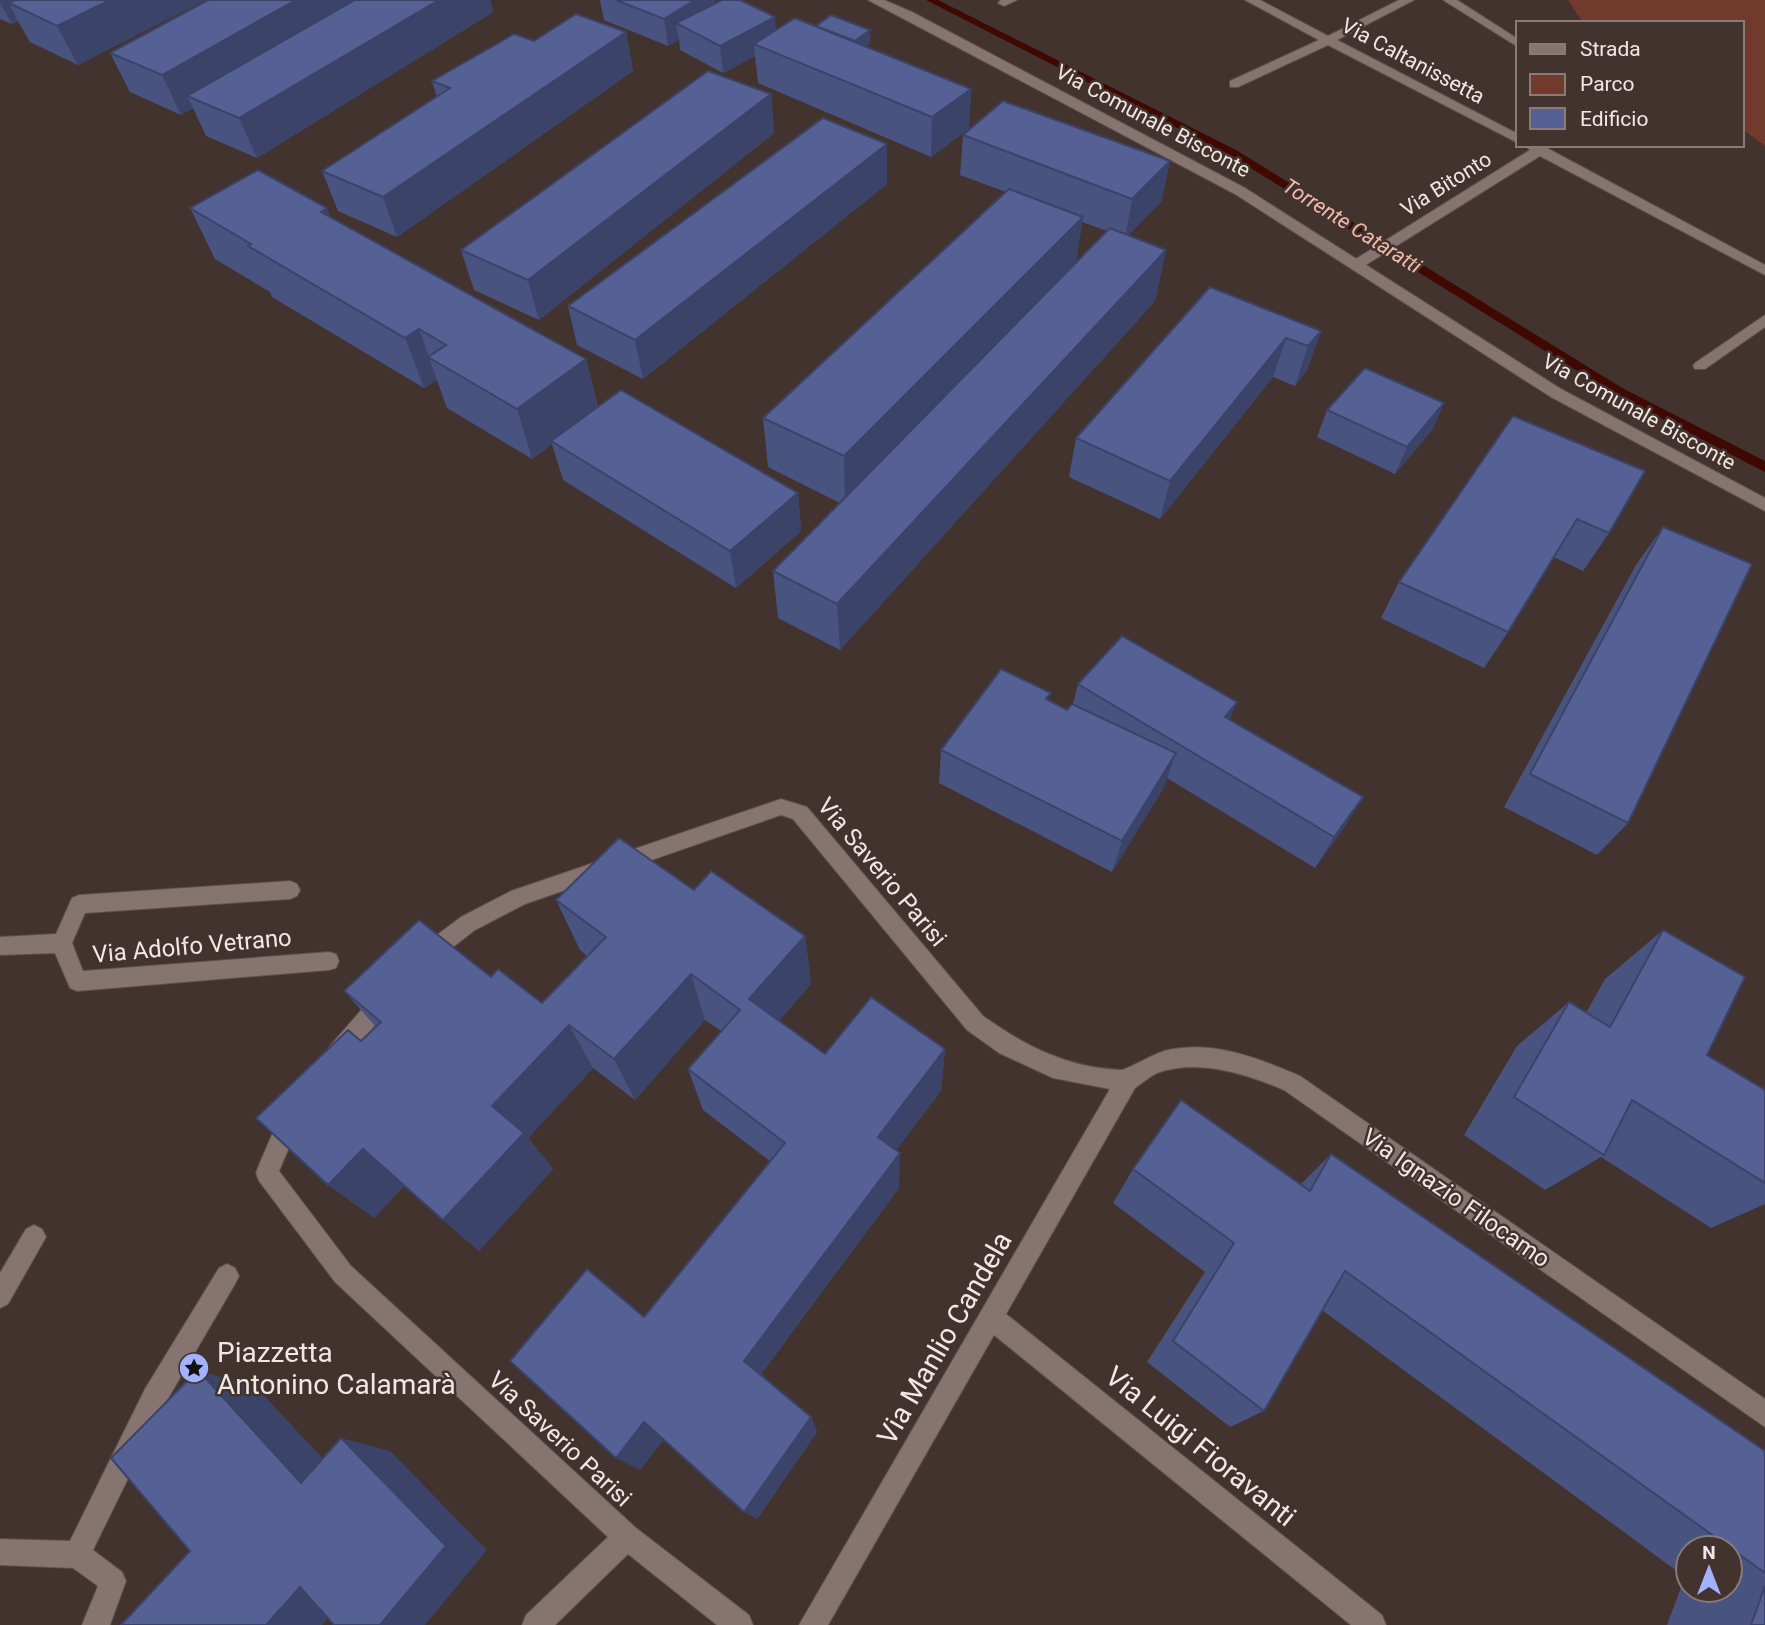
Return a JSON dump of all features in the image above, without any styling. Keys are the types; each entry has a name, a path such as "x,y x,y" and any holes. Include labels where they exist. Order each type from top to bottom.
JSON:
{"street":[{"name":"Via Comunale Bisconte","path":"874,0 908,14 1200,168 1556,393 1765,505"},
{"name":"Via Caltanissetta","path":"1251,0 1516,138"},
{"path":"1234,84 1408,0"},
{"path":"1449,0 1516,43"},
{"name":"Via Bitonto","path":"1356,265 1539,147"},
{"path":"1539,147 1765,271"},
{"path":"1700,366 1765,320"},
{"name":"Via Saverio Parisi","path":"325,1071 404,976 441,940 484,914 545,887 780,807 800,813 975,1023 1007,1046 1061,1071 1127,1081"},
{"path":"62,943 79,904 290,890"},
{"name":"Via Adolfo Vetrano","path":"0,946 62,943 77,981 330,961"},
{"name":"Via Ignazio Filocamo","path":"1127,1081 1152,1064 1194,1058 1256,1066 1292,1083 1765,1414"},
{"name":"Via Manlio Candela","path":"813,1625 1127,1081"},
{"name":"Via Saverio Parisi","path":"303,1101 288,1120 267,1173 343,1274 628,1537 739,1625"},
{"path":"0,1296 34,1237"},
{"path":"77,1555 154,1398 227,1276"},
{"name":"Via Luigi Fioravanti","path":"991,1317 1368,1623"},
{"path":"536,1625 628,1537"},
{"path":"0,1552 77,1555 113,1581 96,1625"}],"green space":[{"path":"1568,0 1765,0 1765,146 1744,130 1744,21 1582,21"}],"building":[{"path":"15,0 110,0 57,26 9,3"},
{"path":"208,0 296,0 162,75 110,53"},
{"path":"355,0 439,0 239,118 187,96"},
{"path":"616,0 695,0 664,19"},
{"path":"722,0 740,0 775,17 720,46 676,23"},
{"path":"576,14 626,32 383,197 322,171 450,88 432,81 514,34 534,41"},
{"path":"831,15 870,30 855,41 816,26"},
{"path":"795,18 971,89 932,117 754,44"},
{"path":"708,71 771,94 528,280 461,250"},
{"path":"1003,101 1170,161 1132,199 963,135"},
{"path":"823,118 887,144 635,340 568,306"},
{"path":"258,170 327,208 321,212 586,359 517,409 428,357 446,345 419,329 405,338 248,246 251,244 190,208"},
{"path":"1009,189 1083,217 844,456 763,418"},
{"path":"1110,228 1166,250 837,604 773,571"},
{"path":"1210,287 1321,331 1308,346 1286,338 1170,481 1076,438"},
{"path":"1365,368 1444,403 1407,447 1327,410"},
{"path":"621,390 798,493 730,551 551,441"},
{"path":"1513,416 1645,471 1609,533 1577,519 1508,632 1399,582"},
{"path":"1663,527 1752,564 1628,823 1530,774"},
{"path":"1122,636 1237,702 1225,717 1363,797 1334,837 1078,684"},
{"path":"1001,669 1051,693 1046,699 1067,710 1072,704 1176,753 1122,841 941,750"},
{"path":"619,838 694,890 711,871 805,936 749,999 825,1054 871,997 945,1049 878,1137 900,1153 744,1361 811,1417 744,1512 644,1422 616,1458 510,1361 587,1269 644,1317 785,1143 688,1069 740,1010 691,974 614,1059 569,1025 492,1106 524,1133 443,1220 363,1149 328,1185 256,1118 348,1030 361,1041 381,1022 344,991 419,920 491,977 498,969 542,1003 606,937 556,900"},
{"path":"1663,930 1745,977 1707,1055 1765,1090 1765,1183 1632,1100 1604,1155 1514,1097 1569,1002 1610,1027"},
{"path":"1181,1100 1310,1191 1331,1154 1765,1451 1765,1573 1744,1558 1744,1534 1711,1534 1345,1271 1264,1411 1173,1341 1234,1243 1133,1169"},
{"path":"198,1370 301,1483 341,1438 446,1546 380,1625 334,1625 300,1587 266,1625 121,1625 190,1551 111,1458"},
{"path":"1765,1586 1765,1625 1751,1625"}],"waterway":[{"name":"Torrente Cataratti","path":"931,0 1232,152 1620,392 1765,467"}],"place":[{"name":"Piazzetta Antonino Calamarà","path":"194,1368"}]}
